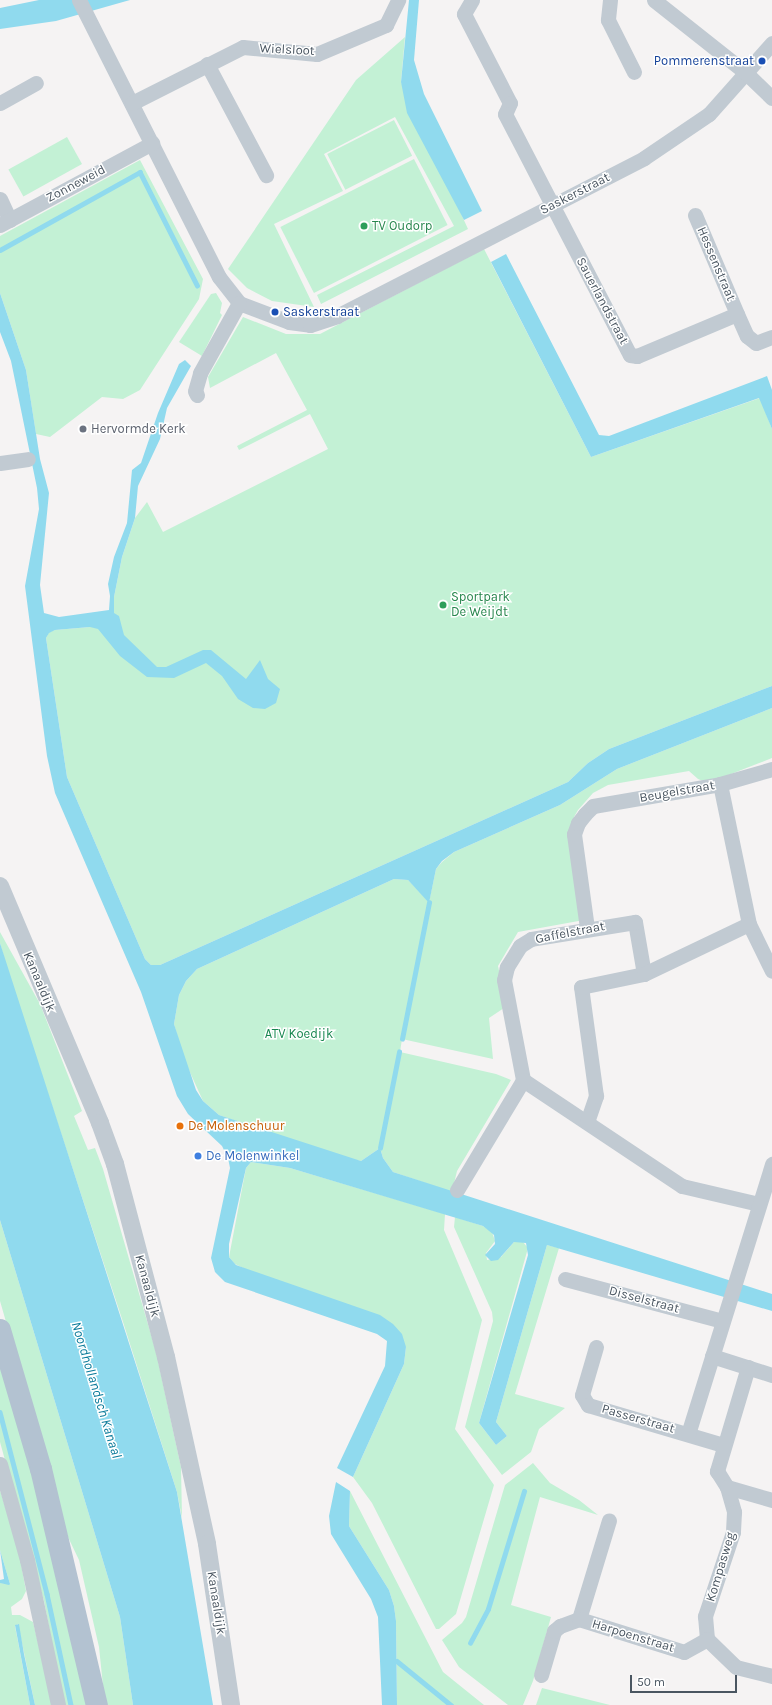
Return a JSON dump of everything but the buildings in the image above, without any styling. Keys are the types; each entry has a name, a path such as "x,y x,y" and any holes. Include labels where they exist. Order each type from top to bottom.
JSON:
{"main road":[{"path":"0,1330 41,1469 97,1705"}],"street":[{"path":"79,0 132,102 219,277 239,303 200,373 195,391 197,395"},
{"name":"Wielsloot","path":"132,102 243,47 317,54 386,25 398,0"},
{"path":"472,0 464,14 510,103 505,114 552,206"},
{"path":"610,0 608,20 634,72"},
{"path":"654,0 746,73 772,98"},
{"name":"Saskerstraat","path":"239,303 289,322 310,325 337,316 644,158 709,114 772,43"},
{"path":"207,64 266,175"},
{"path":"0,103 36,83"},
{"name":"Zonneweid","path":"5,223 152,143"},
{"path":"0,199 5,223"},
{"name":"Sauerlandstraat","path":"552,206 630,355 637,356 737,314"},
{"name":"Hessenstraat","path":"695,215 737,314"},
{"path":"737,314 748,336 756,343 772,337"},
{"path":"0,463 28,459"},
{"path":"720,784 772,769"},
{"name":"Beugelstraat","path":"587,928 574,834 578,823 585,814 593,806 720,784 749,924 772,971"},
{"name":"Kanaaldijk","path":"0,886 115,1164 166,1357 205,1537 231,1705"},
{"name":"Gaffelstraat","path":"523,1080 504,980 507,967 520,946 531,939 587,928 635,922 644,974"},
{"path":"587,1122 596,1096 581,987 644,974 749,924"},
{"path":"457,1190 523,1080 682,1186 759,1204"},
{"path":"688,1434 772,1164"},
{"name":"Disselstraat","path":"565,1278 723,1322"},
{"name":"Passerstraat","path":"596,1347 582,1395 588,1405 723,1445"},
{"path":"712,1356 772,1375"},
{"name":"Kompasweg","path":"707,1639 705,1616 733,1532 734,1512 728,1488 717,1470 723,1445 748,1367"},
{"path":"0,1464 26,1560 58,1705"},
{"path":"728,1488 772,1500"},
{"name":"Harpoenstraat","path":"579,1619 608,1520"},
{"name":"Harpoenstraat","path":"541,1675 554,1631 560,1626 579,1619 684,1652 707,1639"},
{"path":"707,1639 736,1666 772,1676"}],"green space":[{"path":"405,37 401,82 468,229 321,304 317,295 454,226 395,117 324,154 343,191 274,224 314,307 272,301 247,288 228,269 356,80"},
{"path":"394,120 412,156 345,190 327,154"},
{"path":"67,137 82,164 23,197 8,169"},
{"name":"TV Oudorp","path":"414,159 448,225 314,293 280,227"},
{"path":"140,160 203,279 199,299 140,390 123,399 102,397 50,437 36,434 26,370 0,293 0,236"},
{"name":"Sportpark De Weijdt","path":"484,249 591,457 760,398 772,429 772,686 609,749 588,763 568,782 160,965 151,965 145,959 67,777 46,638 49,632 55,630 90,627 114,613 114,597 122,557 135,518 147,502 163,532 328,449 310,414 239,450 237,446 307,410 276,353 210,388 208,377 243,317 286,334 320,334"},
{"path":"216,293 222,303 220,313 222,315 202,356 179,342 211,294"},
{"name":"ATV Koedijk","path":"772,708 772,758 708,783 698,779 689,771 608,785 593,793 578,810 574,817 584,920 518,932 498,966 507,1006 489,1018 493,1059 402,1039 400,1052 496,1074 511,1080 457,1171 452,1192 393,1172 383,1158 380,1148 361,1161 341,1157 219,1115 203,1101 184,1059 174,1024 179,995 186,981 197,969 394,879 408,880 429,902 436,869 454,852 560,805 617,769"},
{"path":"0,932 40,1004 82,1111 74,1116 88,1150 95,1148 103,1169 156,1352 181,1467 182,1518 177,1492 123,1322 8,972 0,943"},
{"path":"251,1162 290,1168 445,1214 444,1230 482,1320 455,1429 494,1485 456,1614 439,1629 436,1629 372,1503 353,1477 404,1364 406,1347 235,1264 229,1257 246,1168"},
{"path":"455,1217 483,1226 492,1232 495,1241 486,1253 487,1260 501,1257 514,1242 523,1242 528,1248 479,1423 496,1445 507,1436 496,1422 547,1245 559,1248 515,1394 565,1408 539,1429 531,1452 502,1475 465,1427 493,1321 492,1312 454,1227"},
{"path":"0,1220 120,1617 133,1705 105,1705 99,1647 79,1560 68,1537 0,1301"},
{"path":"0,1359 24,1439 88,1705 64,1705 44,1601 0,1442"},
{"path":"533,1463 550,1483 579,1500 598,1515 540,1497 511,1605 551,1617 533,1681 523,1705 508,1705 459,1667 442,1640 462,1623 466,1617 505,1485"},
{"path":"0,1490 19,1553 26,1591 22,1599 11,1607 12,1615 20,1615 33,1622 53,1705 35,1705 18,1624 15,1626 30,1705 0,1705 0,1583 10,1584 0,1550"},
{"path":"350,1491 443,1672 484,1705 397,1705 396,1621 394,1606 389,1590 349,1526"},
{"path":"542,1688 610,1705 536,1705"}],"water":[{"path":"39,0 130,0 56,21 0,29 0,8"},
{"path":"409,0 419,0 414,60 424,94 482,211 464,220 407,113 401,82"},
{"path":"506,254 599,435 609,436 767,376 772,390 772,429 759,398 591,457 491,262"},
{"path":"0,293 26,370 40,459 49,493 40,585 44,613 59,617 109,610 110,596 108,584 114,557 127,523 132,470 141,463 158,413 179,364 185,360 191,366 167,408 160,439 138,486 135,518 122,557 114,597 114,613 119,616 124,635 157,667 166,667 203,650 211,650 246,679 260,660 268,679 280,689 276,703 265,709 253,708 238,699 222,676 206,663 174,678 147,677 120,656 98,629 90,627 55,630 49,633 46,638 67,777 145,959 151,965 160,965 568,782 588,763 609,749 772,686 772,708 617,769 560,805 454,852 442,861 436,869 429,903 408,880 394,879 197,969 186,981 179,995 174,1024 196,1090 203,1101 219,1115 361,1161 380,1148 383,1158 393,1172 772,1294 772,1311 547,1245 496,1422 507,1436 496,1445 479,1423 528,1255 526,1243 514,1242 498,1260 491,1261 485,1255 495,1244 494,1235 483,1226 290,1168 251,1162 246,1168 229,1244 229,1257 236,1265 380,1315 393,1324 402,1334 406,1347 404,1364 353,1477 337,1468 385,1366 387,1341 377,1334 225,1282 215,1272 211,1258 230,1168 228,1158 222,1146 188,1114 177,1096 141,992 55,793 47,756 25,586 39,509 37,488 11,361 0,332"},
{"name":"Noordhollandsch Kanaal","path":"0,943 177,1492 213,1705 133,1705 120,1617 0,1220"},
{"path":"336,1482 350,1491 349,1526 389,1590 394,1606 396,1621 397,1705 382,1705 378,1617 371,1599 331,1534 329,1516"},
{"path":"0,1550 10,1584 9,1585 0,1583 0,1580 4,1579"},
{"path":"19,1624 35,1705 30,1705 15,1625"}],"waterway":[{"path":"0,250 140,172 197,285"},
{"path":"402,1039 429,903"},
{"path":"380,1148 399,1052"},
{"path":"0,1412 47,1594 71,1705"},
{"path":"470,1643 488,1609 524,1491"},
{"path":"397,1661 451,1705"}],"place":[{"name":"Pommerenstraat","path":"762,61"},
{"name":"TV Oudorp","path":"364,226"},
{"name":"Saskerstraat","path":"275,312"},
{"name":"Hervormde Kerk","path":"83,429"},
{"name":"Sportpark De Weijdt","path":"443,605"},
{"name":"De Molenschuur","path":"180,1126"},
{"name":"De Molenwinkel","path":"198,1156"}]}
